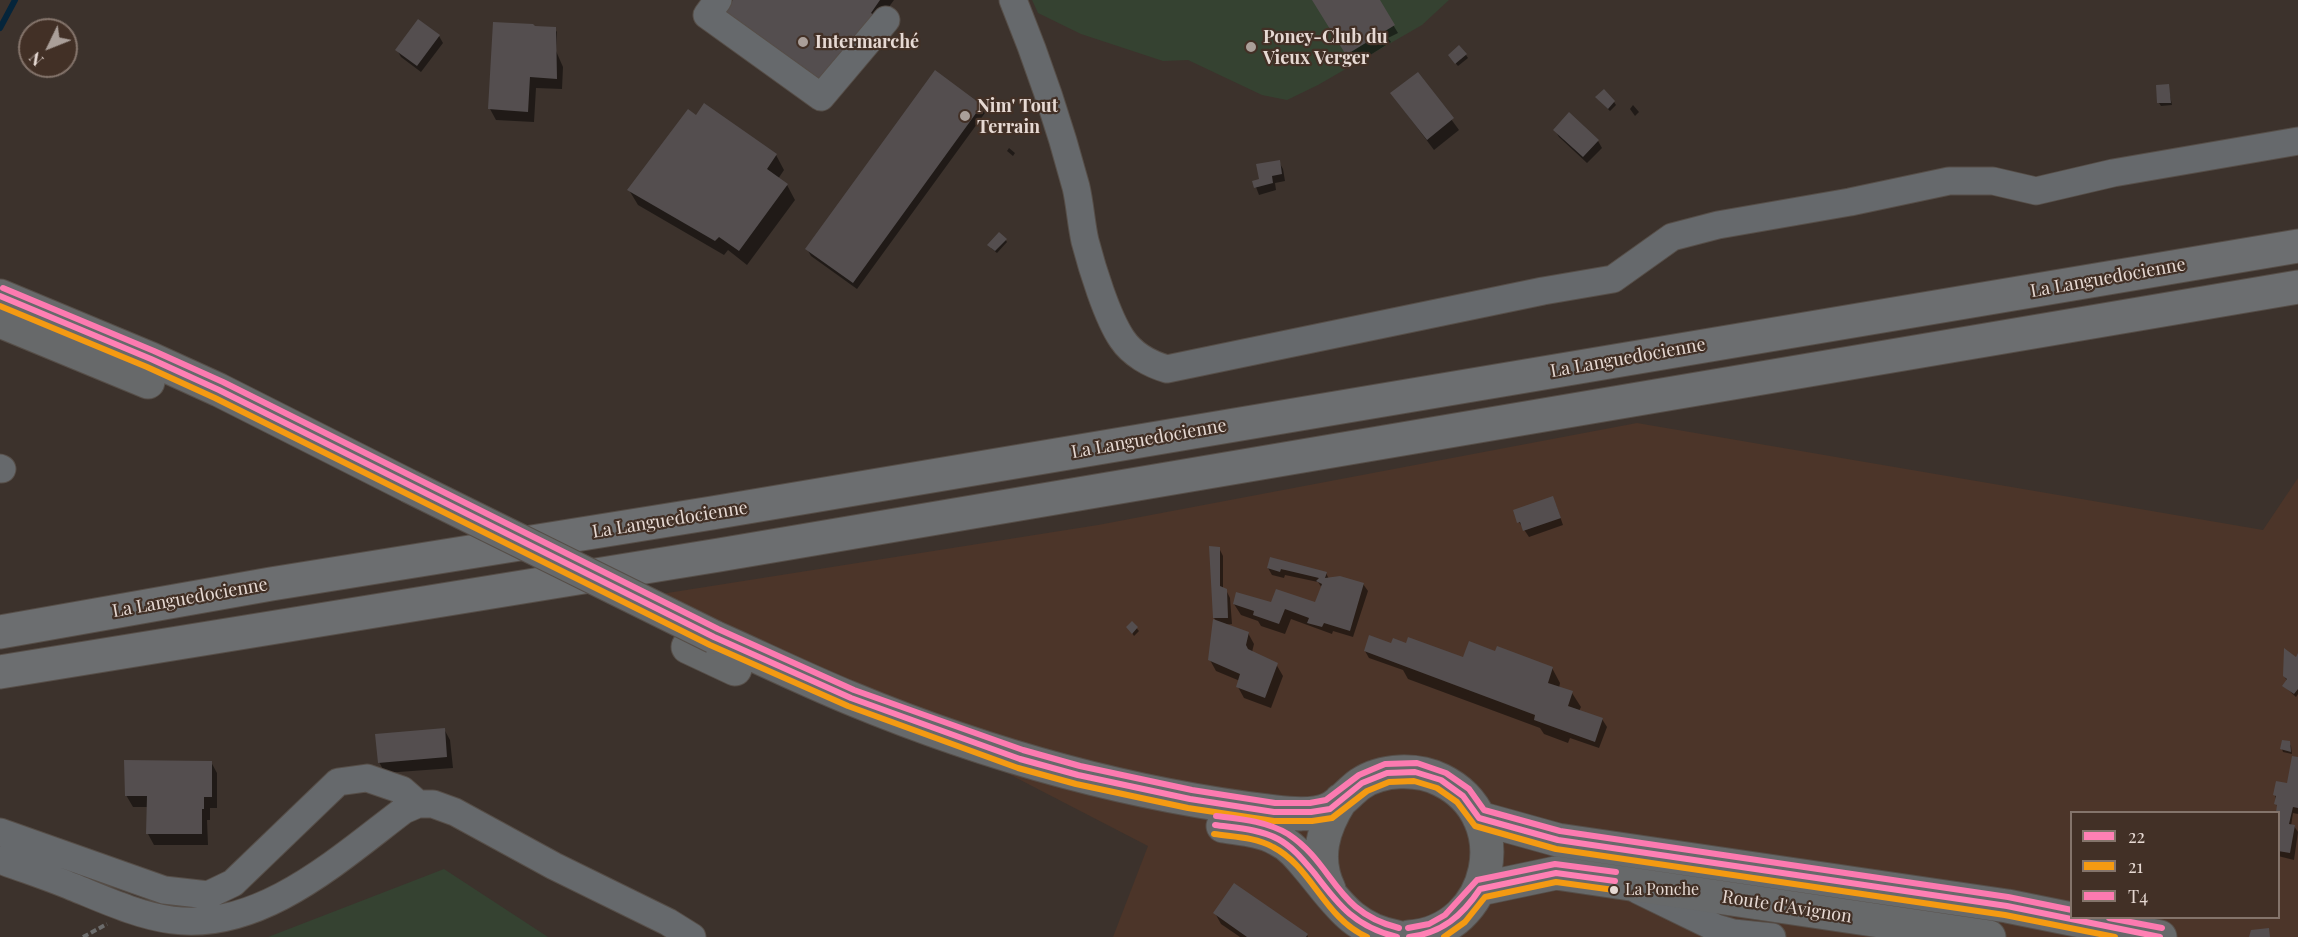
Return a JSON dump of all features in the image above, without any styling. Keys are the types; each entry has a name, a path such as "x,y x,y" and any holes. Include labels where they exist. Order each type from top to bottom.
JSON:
{"highway":[{"name":"La Languedocienne","path":"0,632 271,584 712,513 2298,246"},
{"path":"0,672 755,549 2298,287"}],"main road":[{"path":"0,281 151,359"},
{"path":"0,296 219,390 407,495 701,642 806,702 943,755 1088,799 1266,834 1279,839 1298,854 1345,917 1380,934 1397,937"},
{"path":"0,321 407,495"},
{"path":"701,642 919,724 1020,759 1078,775 1190,799 1301,814 1330,809 1362,783 1387,773 1415,772 1441,780 1463,796 1479,818 1486,842 1487,866 1480,890 1470,906 1455,920 1439,930 1419,937 1409,937"},
{"path":"1341,800 1329,819 1322,840 1322,862 1326,881 1345,917"},
{"name":"Route d'Avignon","path":"1479,818 1558,840 2007,906 2070,919"},
{"name":"Route d'Avignon","path":"1480,890 1556,873 1989,937"},
{"name":"Route d'Avignon","path":"2071,919 2160,937"}],"street":[{"path":"718,0 707,15 821,97 886,20"},
{"path":"1013,0 1041,70 1061,131 1077,190 1085,241 1112,319 1129,347 1151,363 1167,369 1543,291 1613,279 1672,237 1718,225 1850,202 1949,181 1993,181 2036,191 2113,173 2298,141"},
{"path":"0,832 164,890 208,895 233,883 338,782 367,778 402,790 418,804"},
{"path":"0,860 132,911 173,920 210,919 250,910 289,893 310,881 404,810 418,804 433,804 456,812 554,866 668,922 692,937"},
{"path":"1608,880 1634,888 1716,928 1733,933 1772,937"}],"shaded area":[{"path":"1637,423 2263,530 2298,478 2298,937 1113,937 1148,846 661,594 1098,525"}],"green space":[{"name":"Poney-Club du Vieux Verger","path":"1032,0 1449,0 1422,25 1318,85 1287,100 1262,95 1188,60 1163,61 1081,34 1038,13"},
{"path":"444,869 548,937 268,937"}],"building":[{"name":"Intermarché","path":"733,0 880,0 871,13 878,18 858,45 851,39 816,86 722,16"},
{"path":"1312,0 1380,0 1395,25 1346,55"},
{"path":"418,19 440,35 417,66 395,50"},
{"path":"493,22 556,27 557,79 530,77 528,112 488,109"},
{"path":"1459,45 1467,54 1455,64 1448,55"},
{"path":"935,70 982,105 853,283 805,249"},
{"path":"1418,72 1454,118 1427,140 1390,93"},
{"path":"2169,84 2171,103 2157,103 2156,85"},
{"path":"1604,89 1615,101 1608,109 1595,97"},
{"path":"704,103 777,154 767,169 788,184 739,251 719,237 715,241 627,190 688,109 696,115"},
{"path":"1569,112 1599,140 1583,157 1553,130"},
{"path":"1280,160 1282,174 1272,176 1273,183 1254,188 1252,181 1259,179 1256,164"},
{"path":"999,232 1007,239 995,251 987,245"},
{"path":"1553,496 1561,518 1523,531 1520,522 1517,523 1513,510"},
{"path":"1209,546 1220,547 1220,586 1227,589 1228,618 1213,618"},
{"path":"1270,557 1327,572 1325,578 1340,576 1364,583 1350,631 1324,623 1322,627 1307,623 1309,618 1285,609 1279,624 1253,615 1254,611 1233,604 1236,592 1271,602 1276,589 1315,602 1322,584 1316,581 1319,578 1267,568"},
{"path":"1213,619 1249,632 1246,645 1248,649 1278,663 1265,698 1236,687 1240,674 1208,660"},
{"path":"1132,621 1138,627 1132,634 1126,627"},
{"path":"1369,635 1391,643 1393,638 1406,643 1408,637 1463,657 1469,641 1495,651 1497,646 1553,667 1548,683 1573,691 1568,706 1603,718 1595,742 1534,720 1535,715 1364,651"},
{"path":"2284,648 2296,657 2298,653 2298,689 2294,694 2282,686 2287,679 2283,676"},
{"path":"445,728 447,757 378,763 375,734"},
{"path":"2282,740 2290,741 2291,752 2280,749"},
{"path":"2292,756 2298,757 2298,808 2293,807 2289,824 2295,825 2290,853 2280,851 2280,811 2276,811 2277,805 2274,804 2276,796 2273,795 2276,781 2287,783"},
{"path":"124,760 212,761 212,797 204,797 202,834 146,834 147,796 125,796"},
{"path":"1234,883 1308,934 1306,937 1247,937 1213,913"},
{"path":"2269,928 2270,937 2249,937 2251,930"}],"waterway":[{"path":"0,28 15,0"}],"transit line":[{"name":"T4","path":"3,288 223,382 718,629 854,690 1023,750 1080,766 1192,790 1275,803 1310,803 1326,800 1359,775 1385,764 1417,763 1446,773 1469,789 1484,810 1560,831 2008,897 2070,910"},
{"name":"22","path":"0,296 219,390 714,637 851,698 1020,759 1078,775 1190,799 1274,812 1311,812 1330,809 1362,783 1387,773 1415,772 1441,780 1463,796 1479,818 1558,840 2007,906 2070,919"},
{"name":"21","path":"0,306 215,398 710,645 848,706 1018,768 1076,784 1188,808 1274,821 1312,821 1332,818 1367,791 1389,782 1414,781 1437,788 1457,802 1475,826 1556,849 2005,915 2115,937"},
{"name":"T4","path":"1216,816 1262,823 1288,834 1304,846 1337,887 1361,911 1377,921 1399,928"},
{"name":"22","path":"1215,825 1255,831 1283,842 1302,859 1350,914 1370,927 1397,937"},
{"name":"21","path":"1214,834 1259,841 1273,847 1298,867 1340,918 1367,937"},
{"name":"T4","path":"1408,928 1429,924 1445,915 1477,880 1555,864 1616,872"},
{"name":"22","path":"1409,937 1431,932 1450,922 1480,889 1556,873 1615,881"},
{"name":"21","path":"1444,937 1465,922 1485,897 1556,882 1614,890"},
{"name":"22","path":"2071,919 2160,937"},
{"name":"T4","path":"2114,919 2162,928"}],"place":[{"name":"Intermarché","path":"803,42"},
{"name":"Poney-Club du Vieux Verger","path":"1251,47"},
{"name":"Nim' Tout Terrain","path":"965,116"},
{"name":"La Ponche","path":"1614,890"}]}
